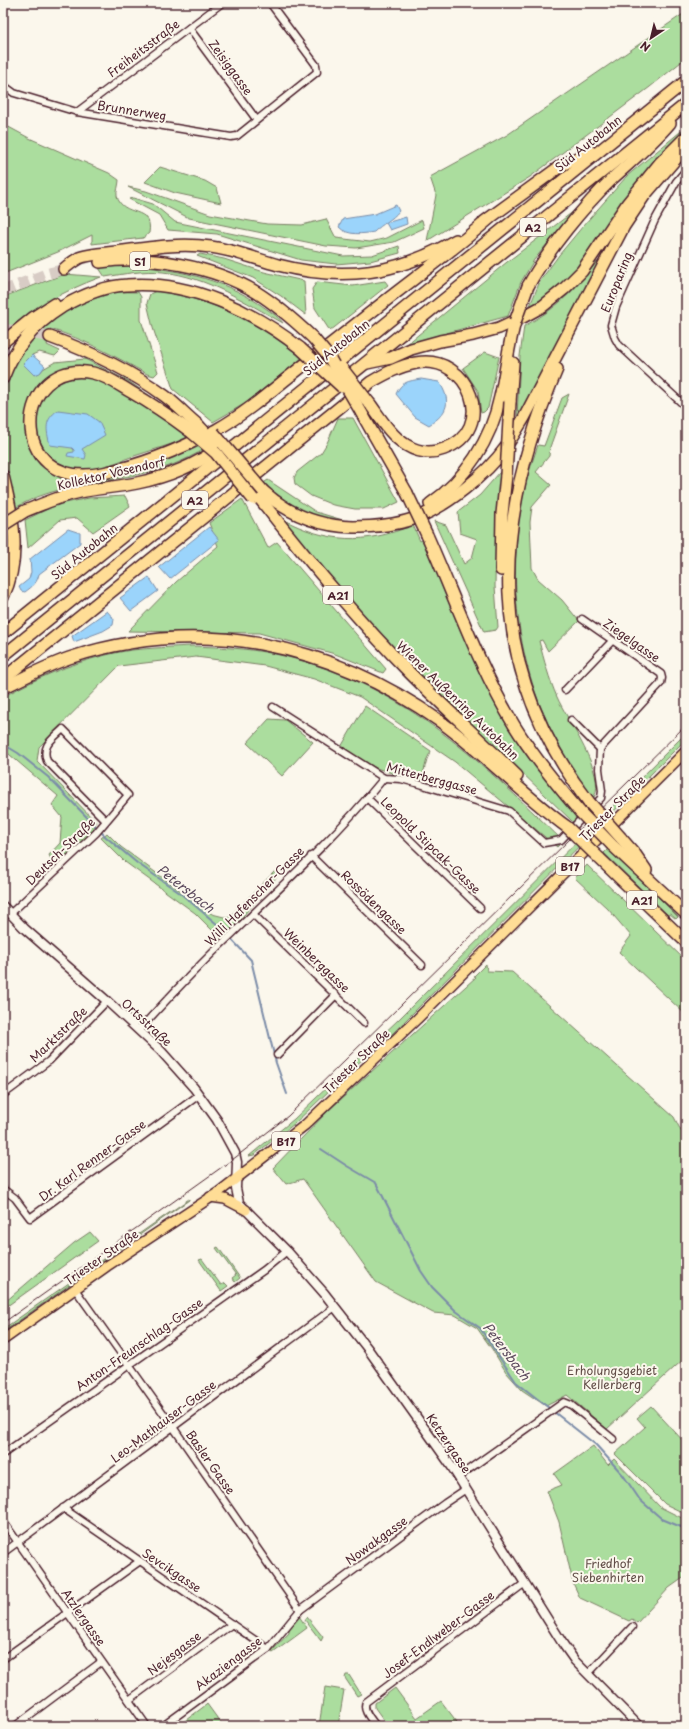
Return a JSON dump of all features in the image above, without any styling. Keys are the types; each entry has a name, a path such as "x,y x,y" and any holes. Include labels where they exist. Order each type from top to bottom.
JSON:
{"highway":[{"name":"Süd Autobahn","path":"3,633 686,81"},
{"path":"386,524 412,514 447,491 474,459 494,420 517,330 515,322 528,286 538,268 612,179 660,136 686,104"},
{"name":"A2","path":"3,656 686,104"},
{"path":"364,364 391,358 411,349 440,341 473,335 499,328 543,306 564,289 582,271 627,204 660,164 686,137"},
{"path":"608,144 562,166 490,218 460,244 406,284 249,409 216,430 180,447 148,460 114,470 86,475 70,474 51,465 38,451 32,437 31,414 33,405 38,396 51,382 70,373 91,372 111,380 160,409 197,426 216,453 257,495 294,514 323,524 340,527 364,527 395,524 414,518 453,497 486,469 505,448 524,418 624,226 644,196 686,147"},
{"name":"S1","path":"329,357 313,338 278,307 255,292 215,274 163,262 136,261 109,261 64,269 79,258 146,248 191,245 212,247 277,265 320,273 362,273 382,270 422,258 440,249 490,218"},
{"path":"3,378 16,352 31,332 53,312 101,290 126,285 145,284 166,286 202,296 247,314 266,324 300,348 350,394"},
{"path":"3,342 49,307 66,298 77,300"},
{"path":"576,319 571,338 553,378 535,428 520,480 513,515 508,578 509,605 513,636 524,679 536,713 553,749 586,806"},
{"path":"50,337 77,347 125,370 167,397 230,461 257,495"},
{"path":"512,352 506,475 502,514 501,578 503,606 511,646 524,690 535,720 557,762 572,786 586,806 670,898"},
{"path":"3,679 355,395 371,382 387,373 402,366 417,362 442,365 454,371 463,379 473,400 474,412 471,424 466,433 458,442 447,448 436,452 424,452 414,449 398,438 366,408 339,363 329,357"},
{"name":"Wiener Außenring Autobahn","path":"329,357 350,394 366,408 427,535 496,694 515,726 542,766 586,806"},
{"name":"Kollektor Vösendorf","path":"3,525 25,511 53,499 137,483 172,473 209,455 253,424 265,421"},
{"path":"3,476 15,536 13,566 4,595"},
{"name":"Wiener Außenring Autobahn","path":"257,495 323,578 410,673 686,942"},
{"path":"3,558 4,595"},
{"path":"3,688 36,671 70,658 114,646 166,639 216,638 265,644 341,666 371,679 413,703 456,734 549,814 567,827"},
{"name":"A21","path":"617,841 686,914"}],"main road":[{"name":"Triester Straße","path":"3,1340 75,1289 236,1180 295,1134 325,1108 686,751"},
{"name":"Ortsstraße","path":"3,906 25,929 107,1001 168,1058 199,1095 217,1120 235,1153 237,1162 236,1180"},
{"name":"Ketzergasse","path":"236,1180 238,1199 246,1210 287,1251 335,1306 368,1349 466,1489 563,1644 588,1674 638,1726"},
{"path":"210,1197 225,1199 246,1210"}],"street":[{"name":"Freiheitsstraße","path":"77,112 222,3"},
{"name":"Brunnerweg","path":"3,85 14,93 77,112 231,137 236,136 314,75 318,69 270,3"},
{"name":"Zeisiggasse","path":"189,28 256,120"},
{"name":"Europaring","path":"686,170 676,182 655,220 631,271 616,307 611,325 619,345 686,407"},
{"name":"Ziegelgasse","path":"582,619 661,674 662,678 661,683 600,748"},
{"path":"565,690 612,641"},
{"name":"Mitterberggasse","path":"273,707 384,778 401,779 510,811 544,844 560,840 601,798 602,791 599,768 600,748"},
{"path":"571,720 600,748"},
{"name":"Deutsch-Straße","path":"10,914 99,831 128,795 63,729 45,747 44,753 46,761 106,821"},
{"name":"Willi Hafenscher-Gasse","path":"139,1030 227,938 311,856 367,798 384,778"},
{"name":"Leopold Stipcak-Gasse","path":"367,798 480,908"},
{"name":"Rossödengasse","path":"311,856 422,965"},
{"name":"Weinberggasse","path":"253,914 364,1023"},
{"path":"277,1055 336,995"},
{"name":"Marktstraße","path":"3,1095 49,1061 107,1001"},
{"name":"Dr. Karl Renner-Gasse","path":"3,1189 15,1198 30,1218 199,1095"},
{"name":"Anton-Freunschlag-Gasse","path":"3,1454 264,1270 287,1251"},
{"name":"Basler Gasse","path":"75,1289 300,1610"},
{"name":"Leo-Mathauser-Gasse","path":"3,1553 335,1306"},
{"path":"458,1477 564,1402 571,1405 613,1439"},
{"name":"Nowakgasse","path":"300,1610 466,1489"},
{"name":"Sevcikgasse","path":"64,1508 268,1649"},
{"name":"Atzlergasse","path":"3,1521 147,1726"},
{"path":"3,1659 140,1561"},
{"name":"Josef-Endlweber-Gasse","path":"376,1726 365,1710 365,1703 525,1583"},
{"name":"Akaziengasse","path":"163,1726 268,1649 300,1610"},
{"name":"Nejesgasse","path":"129,1700 232,1624"},
{"path":"588,1674 632,1627"},
{"path":"15,1726 102,1662"}],"green space":[{"path":"686,12 686,58 650,87 530,177 427,241 436,195 430,177 507,135"},
{"path":"3,124 29,138 109,173 119,180 117,196 120,203 147,218 149,233 143,238 92,244 92,235 58,252 3,274"},
{"path":"686,127 686,130 648,170 626,196 592,251 578,268 555,290 529,308 540,281 583,226 627,176"},
{"path":"160,167 205,181 217,188 221,203 175,193 145,182"},
{"path":"128,187 146,191 210,214 267,224 302,225 326,219 336,238 370,242 387,238 422,220 424,228 394,242 356,248 326,246 189,218"},
{"path":"133,198 153,204 175,222 343,256 372,255 399,246 400,253 370,261 336,264 301,260 217,234 168,230 159,215 129,199"},
{"path":"574,211 534,260 521,282 508,316 407,344 507,262"},
{"path":"200,254 224,259 264,272 304,281 306,315 281,296 253,278 197,256"},
{"path":"597,262 600,262 518,428 517,418 520,356 524,326 536,320 556,306 581,281"},
{"path":"124,265 179,272 213,281 245,295 273,313 283,323 240,299 195,279 163,272 134,273 105,277 99,268"},
{"path":"65,274 101,277 61,294 26,316 3,333 3,297"},
{"path":"385,281 388,285 330,331 315,308 312,289 317,282 353,286"},
{"path":"156,291 197,300 234,314 268,333 302,358 246,403 213,422 173,389 153,328 147,303 150,294"},
{"path":"138,292 141,297 141,320 158,372 154,376 147,374 88,343 50,329 47,345 60,351 55,356 39,352 32,355 40,373 43,369 55,362 85,359 128,381 159,402 158,403 104,372 56,375 27,418 27,436 33,453 43,465 56,475 68,479 85,480 107,477 197,445 203,450 167,467 127,477 62,489 30,500 15,508 3,452 3,397 8,377 17,359 28,343 42,329 75,307 113,293"},
{"path":"485,352 499,357 488,408 481,413 478,391 463,368"},
{"path":"83,377 111,386 125,393 152,410 189,438 98,468 84,470 62,465 51,456 42,445 37,432 36,418 39,404 47,392 59,383"},
{"path":"569,394 550,447 549,456 536,472 551,485 532,507 530,522 532,568 538,579 562,600 579,621 548,651 542,640 539,641 557,697 591,762 597,787 594,797 583,787 570,767 545,716 533,684 524,652 518,618 516,550 527,478 538,445 544,446 562,398"},
{"path":"338,418 353,418 399,502 384,509 355,509 333,505 311,496 295,484 294,478 297,472 321,453"},
{"path":"500,472 496,523 495,586 498,627 496,630 484,632 434,521 446,525 464,564 472,558 477,539 460,533 458,512 480,495"},
{"path":"268,480 316,512 346,521 321,518 311,515 291,505 262,484"},
{"path":"125,496 130,506 93,532 77,518 60,520 28,548 25,520 56,505 89,498"},
{"path":"242,499 268,548 277,542 386,669 383,673 335,654 259,633 128,631 176,582 218,546 209,523"},
{"path":"282,519 315,533 331,537 347,538 379,536 413,525 420,541 422,540 424,544 477,669 502,717 530,760 577,815 575,817 577,820 573,822 404,659 347,598"},
{"path":"191,646 244,649 275,654 319,666 360,683 397,703 432,726 466,752 563,841 557,847 455,762 360,697 314,679 265,666 196,657 119,666 39,747 37,761 96,822 93,831 55,867 49,855 60,843 62,817 52,805 58,796 3,749 3,697 49,674 99,657 132,650"},
{"path":"365,706 431,751 427,759 421,782 376,768 341,747"},
{"path":"269,719 285,720 313,742 282,776 247,743"},
{"path":"686,733 686,739 391,1035 366,1056 294,1124 254,1155 249,1156 294,1119 399,1019"},
{"path":"107,833 121,847 212,914 228,918 275,871 276,878 222,940 195,913 125,862 101,838"},
{"path":"609,848 678,917 676,919 670,914 668,915 604,853"},
{"path":"587,865 686,961 686,1015 619,952 631,936 608,909 575,878"},
{"path":"486,964 487,971 512,972 674,1117 681,1131 686,1135 686,1357 607,1429 567,1395 546,1406 522,1390 506,1372 477,1328 455,1315 433,1313 376,1282 303,1179 286,1184 273,1168 328,1111 476,977 474,976"},
{"path":"189,1200 3,1332 3,1329"},
{"path":"90,1232 98,1241 3,1309 3,1300 5,1302 74,1243"},
{"path":"218,1247 240,1278 235,1282 232,1278 236,1275 216,1248"},
{"path":"202,1259 221,1285 225,1283 228,1286 221,1291 199,1260"},
{"name":"Erholungsgebiet Kellerberg","path":"651,1406 686,1444 686,1514 665,1504 615,1454 645,1427 637,1418"},
{"name":"Friedhof Siebenhirten","path":"593,1446 608,1465 614,1459 660,1507 686,1520 686,1576 669,1588 637,1623 632,1619 629,1621 580,1598 573,1583 559,1522 547,1491 562,1485 554,1474"},
{"path":"299,1616 307,1628 273,1653 271,1652 289,1633 289,1628"},
{"path":"307,1617 323,1637 321,1641 305,1620"},
{"path":"346,1675 349,1675 361,1694 357,1696 345,1678"},
{"path":"325,1687 344,1690 338,1726 319,1726"},
{"path":"395,1688 417,1718 441,1701 457,1722 451,1726 388,1726 375,1708 375,1703"},
{"path":"207,1704 223,1726 178,1726 206,1705"}],"water":[{"path":"396,205 399,211 374,232 360,234 351,233 342,230 339,227 343,219 375,214"},
{"path":"406,217 407,224 390,230 386,223"},
{"path":"32,355 45,366 40,373 34,375 23,364"},
{"path":"421,379 439,382 446,395 447,401 444,411 429,425 415,417 396,394 400,387 406,383 412,380"},
{"path":"58,410 88,414 99,422 105,435 82,449 86,455 85,459 67,456 68,453 74,452 72,448 50,445 47,425 50,417"},
{"path":"209,527 219,540 170,579 159,567"},
{"path":"68,529 80,533 80,543 39,574 36,582 30,588 25,592 21,591 19,587 29,579 31,572 30,559"},
{"path":"149,577 158,591 131,611 120,598"},
{"path":"107,611 114,619 113,625 103,631 74,642 72,636"}],"waterway":[{"name":"Petersbach","path":"3,744 18,753 48,777 106,837 137,863 180,893 218,925 251,960 276,1063 287,1094"},
{"name":"Petersbach","path":"321,1149 376,1183 421,1271 432,1287 456,1311 480,1328 516,1382 596,1445 623,1475 640,1500 662,1519 686,1529"}],"tunnel":[{"path":"3,291 46,274 64,269"},
{"path":"3,330 14,330 50,337"}],"tram line":[{"path":"3,1323 236,1157 288,1116 686,725"}]}
